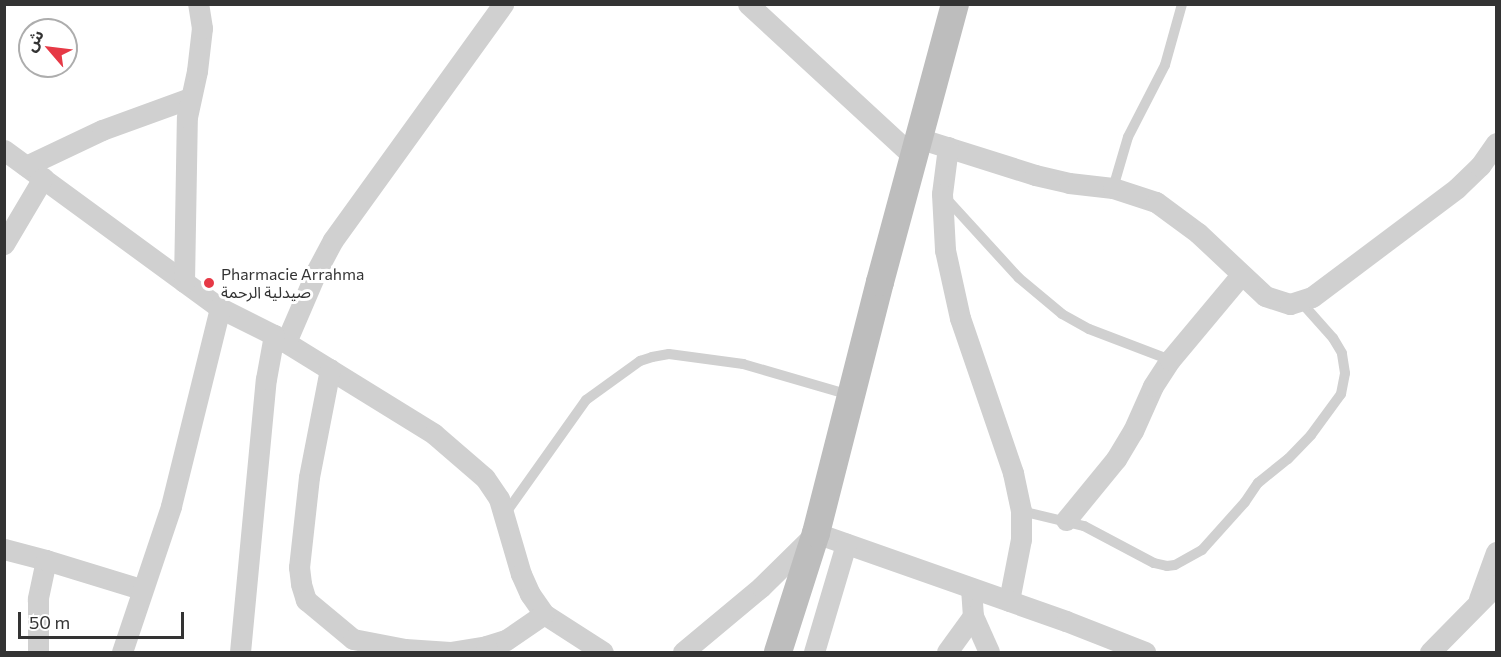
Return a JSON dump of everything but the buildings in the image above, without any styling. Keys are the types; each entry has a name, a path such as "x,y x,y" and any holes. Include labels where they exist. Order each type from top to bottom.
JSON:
{"street":[{"path":"184,282 190,98 197,71 202,28 198,4"},
{"path":"240,652 266,379 280,339 333,240 503,4"},
{"path":"748,4 916,147 948,147 1035,175 1069,183 1113,188 1156,202 1198,234 1265,296 1290,304 1312,297 1457,188 1480,166 1497,143"},
{"path":"778,652 816,533 955,4"},
{"path":"4,244 35,172 102,130 190,98"},
{"path":"948,147 942,194 945,250 960,318 1013,473 1021,511 1021,539 1009,601"},
{"path":"4,150 220,308 280,339 434,435 485,478 500,499 521,574 530,594 544,614 603,652"},
{"path":"1066,520 1116,459 1133,431 1153,386 1170,360 1241,275"},
{"path":"122,652 141,589 171,507 220,308"},
{"path":"330,369 309,477 300,576 306,600 353,646 405,650 450,652 506,646 544,614"},
{"path":"816,533 1145,652"},
{"path":"682,652 761,587 816,533"},
{"path":"814,652 846,544"},
{"path":"4,549 141,589"},
{"path":"1477,602 1497,552"},
{"path":"38,652 38,599 46,560"},
{"path":"1430,652 1477,602 1497,585"},
{"path":"971,588 973,616 988,652"},
{"path":"946,652 973,616"}],"lane":[{"path":"1113,188 1128,137 1165,65 1182,4"},
{"path":"942,194 1019,278 1062,314 1089,328 1170,360"},
{"path":"1021,511 1046,519 1066,520 1084,526 1154,563 1167,566 1175,565 1202,550 1245,502 1258,483 1288,459 1311,435 1341,394 1345,373 1342,353 1333,338 1300,301"},
{"path":"505,514 566,424 586,400 640,361 669,354 742,364 851,396"}],"place":[{"name":"Pharmacie Arrahma صيدلية الرحمة","path":"209,283"}]}
